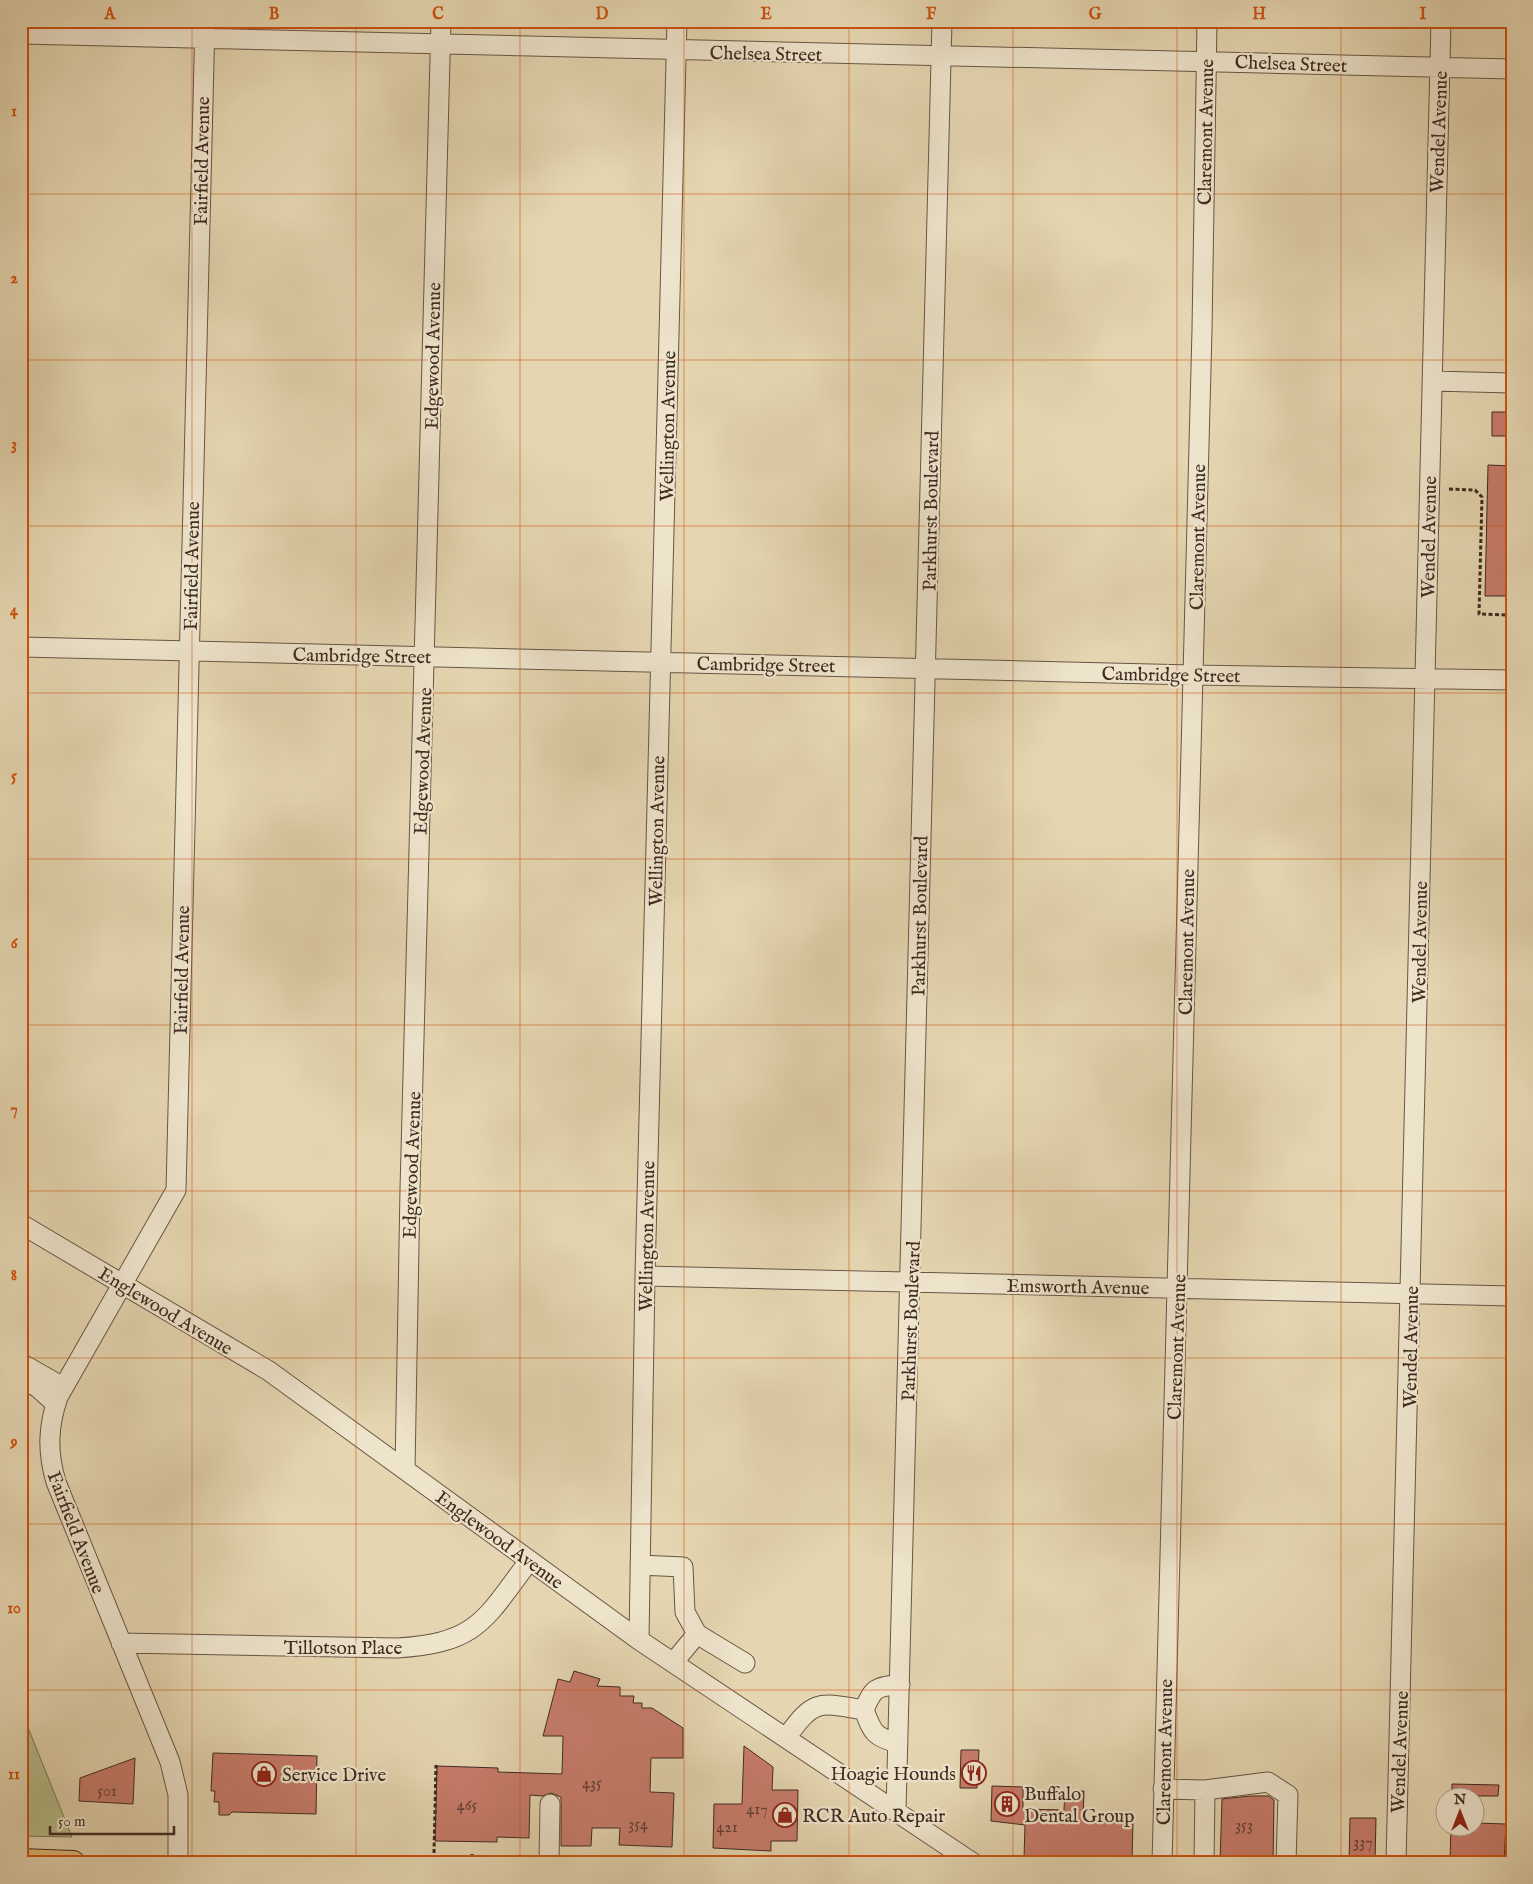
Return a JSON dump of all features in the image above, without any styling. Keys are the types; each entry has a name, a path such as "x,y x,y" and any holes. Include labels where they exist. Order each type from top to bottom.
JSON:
{"main road":[{"path":"21,1861 74,1863"}],"street":[{"name":"Edgewood Avenue","path":"405,1470 410,1189 441,21"},
{"name":"Wellington Avenue","path":"639,1640 645,1276 676,21"},
{"name":"Parkhurst Boulevard","path":"896,1811 942,21"},
{"name":"Claremont Avenue","path":"1162,1863 1202,330 1207,21"},
{"name":"Wendel Avenue","path":"1396,1863 1412,1294 1441,21"},
{"name":"Chelsea Street","path":"21,34 204,30 440,45 941,57 1206,60 1512,69"},
{"name":"Fairfield Avenue","path":"178,1863 175,1778 56,1482 50,1462 48,1441 51,1418 64,1387 176,1190 204,30"},
{"path":"1432,381 1512,383"},
{"name":"Cambridge Street","path":"21,647 1193,675 1426,677 1512,680"},
{"name":"Englewood Avenue","path":"21,1224 268,1371 639,1640 973,1863"},
{"name":"Emsworth Avenue","path":"645,1276 1512,1296"},
{"path":"21,1362 64,1387"},
{"path":"21,1378 37,1387 56,1404"},
{"name":"Tillotson Place","path":"121,1643 397,1648 428,1646 449,1641 470,1631 485,1619 529,1562"},
{"path":"640,1565 683,1567 685,1612 697,1634 745,1663"},
{"path":"673,1663 697,1634"},
{"path":"898,1743 881,1739 872,1732 864,1710 871,1693 881,1686 900,1685"},
{"path":"786,1738 803,1714 817,1705 864,1710"},
{"path":"1163,1789 1205,1790 1268,1782 1288,1795 1286,1863"},
{"path":"1204,1863 1205,1790"},
{"path":"549,1863 550,1804"}],"path":[{"path":"1449,489 1475,490 1482,497 1479,614 1508,615"},
{"path":"1508,661 1509,599"},
{"path":"434,1852 436,1765"}],"green space":[{"path":"21,1710 72,1837 21,1836"}],"building":[{"path":"1492,412 1511,412 1511,436 1492,436"},
{"path":"1488,465 1512,466 1512,596 1485,596"},
{"path":"574,1671 600,1679 597,1686 620,1687 620,1696 634,1696 633,1703 642,1703 642,1708 652,1708 683,1728 683,1758 651,1758 650,1792 674,1793 672,1847 619,1845 620,1828 592,1828 591,1846 561,1846 561,1797 551,1793 543,1796 530,1795 529,1838 497,1837 497,1842 435,1841 437,1766 498,1768 498,1772 562,1774 563,1736 543,1736 558,1679 570,1682"},
{"path":"744,1746 773,1767 772,1790 798,1790 797,1841 771,1841 771,1851 713,1848 714,1804 742,1804"},
{"path":"961,1750 979,1750 977,1788 960,1788"},
{"name":"Service Drive","path":"213,1753 317,1756 316,1814 232,1812 229,1815 219,1815 219,1802 214,1802 215,1791 211,1791"},
{"path":"135,1758 133,1804 79,1801 80,1778"},
{"path":"1452,1784 1499,1785 1498,1796 1486,1796 1486,1786 1452,1786"},
{"path":"992,1786 1023,1787 1023,1809 1064,1810 1065,1791 1084,1791 1083,1821 1133,1822 1132,1861 1024,1858 1025,1825 991,1821"},
{"path":"1269,1796 1274,1800 1273,1863 1220,1863 1222,1799"},
{"path":"1350,1818 1376,1818 1375,1862 1349,1863"},
{"path":"1486,1823 1506,1824 1504,1863 1450,1863 1451,1836 1486,1836"}],"place":[{"name":"Hoagie Hounds","path":"974,1773"},
{"name":"Service Drive","path":"264,1774"},
{"name":"Buffalo Dental Group","path":"1007,1804"},
{"name":"RCR Auto Repair","path":"785,1815"}]}
